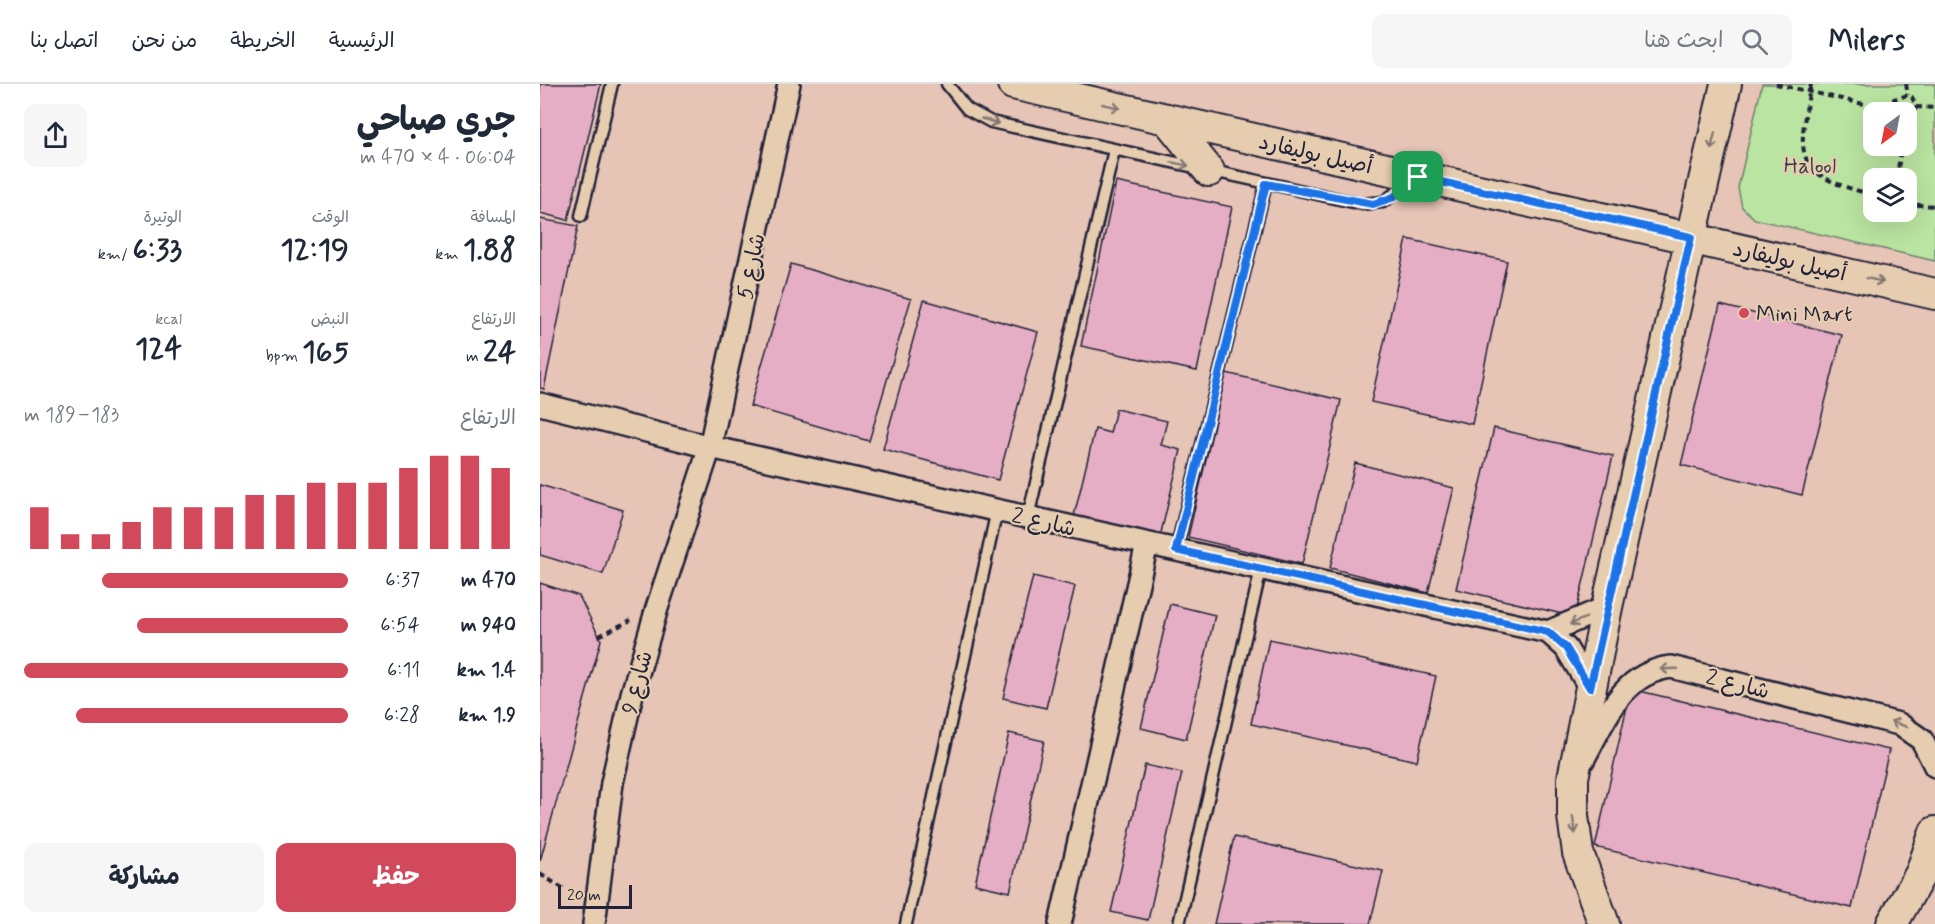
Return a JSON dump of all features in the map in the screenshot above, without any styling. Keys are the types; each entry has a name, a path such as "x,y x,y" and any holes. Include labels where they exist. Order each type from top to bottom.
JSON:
{"street":[{"name":"شارع 5","path":"710,447 789,84"},
{"name":"أصيل بوليفارد","path":"1013,84 1061,89 1167,119 1935,294"},
{"path":"1604,924 1578,853 1573,816 1573,778 1607,607 1726,84"},
{"path":"1167,119 1209,171"},
{"name":"شارع 2","path":"540,404 710,447 1548,632"},
{"name":"شارع 9","path":"594,924 612,783 632,694 657,608 710,447"},
{"path":"1060,924 1147,544"},
{"path":"1590,688 1572,657 1548,632 1607,607"},
{"name":"شارع 2","path":"1573,778 1622,692 1639,676 1671,667 1899,724 1922,740 1935,766"},
{"path":"1892,924 1921,873 1935,832"}],"lane":[{"path":"581,216 612,84"},
{"path":"947,84 967,109 982,119 1266,184 1373,204 1394,197 1418,177"},
{"path":"1028,517 1114,150"},
{"path":"1176,550 1266,184"},
{"path":"906,924 997,510"},
{"path":"1179,924 1261,569"}],"path":[{"path":"1776,84 1863,104"},
{"path":"1811,84 1802,129 1806,159 1815,172 1828,182 1863,192"},
{"path":"1906,84 1908,95"},
{"path":"1896,102 1898,96 1908,95 1914,102"},
{"path":"1917,107 1935,108"},
{"path":"1917,205 1935,206"},
{"path":"540,874 564,889"}],"green space":[{"name":"Halool","path":"1762,84 1935,84 1935,261 1755,219 1742,207 1738,188"}],"building":[{"path":"540,84 601,84 568,220 540,213"},
{"path":"1116,182 1232,207 1197,371 1081,346"},
{"path":"540,219 578,226 544,389 540,388"},
{"path":"1407,239 1507,261 1472,424 1371,402"},
{"path":"791,264 911,299 869,441 750,406"},
{"path":"924,300 1038,332 998,480 883,449"},
{"path":"1720,305 1842,335 1802,495 1681,465"},
{"path":"1226,373 1341,400 1302,564 1188,537"},
{"path":"1116,409 1167,421 1161,445 1181,450 1160,537 1074,516 1095,429 1110,433"},
{"path":"1494,428 1613,456 1575,617 1456,589"},
{"path":"1355,463 1454,488 1428,593 1330,568"},
{"path":"540,485 623,510 603,574 540,555"},
{"path":"1033,576 1075,586 1046,708 1003,698"},
{"path":"540,583 579,596 601,640 540,861"},
{"path":"1170,604 1215,615 1186,739 1141,728"},
{"path":"1269,639 1436,676 1417,761 1251,724"},
{"path":"1631,689 1889,750 1852,908 1595,847"},
{"path":"1009,733 1044,741 1010,892 975,884"},
{"path":"1145,765 1182,773 1148,920 1111,912"},
{"path":"1234,837 1383,871 1370,924 1214,924"}],"place":[{"name":"Mini Mart","path":"1744,313"}],"route":[{"path":"1418,177 1691,237 1590,688 1566,648 1548,632 1176,550 1266,184 1362,204 1373,204 1394,197 1418,177"}]}
